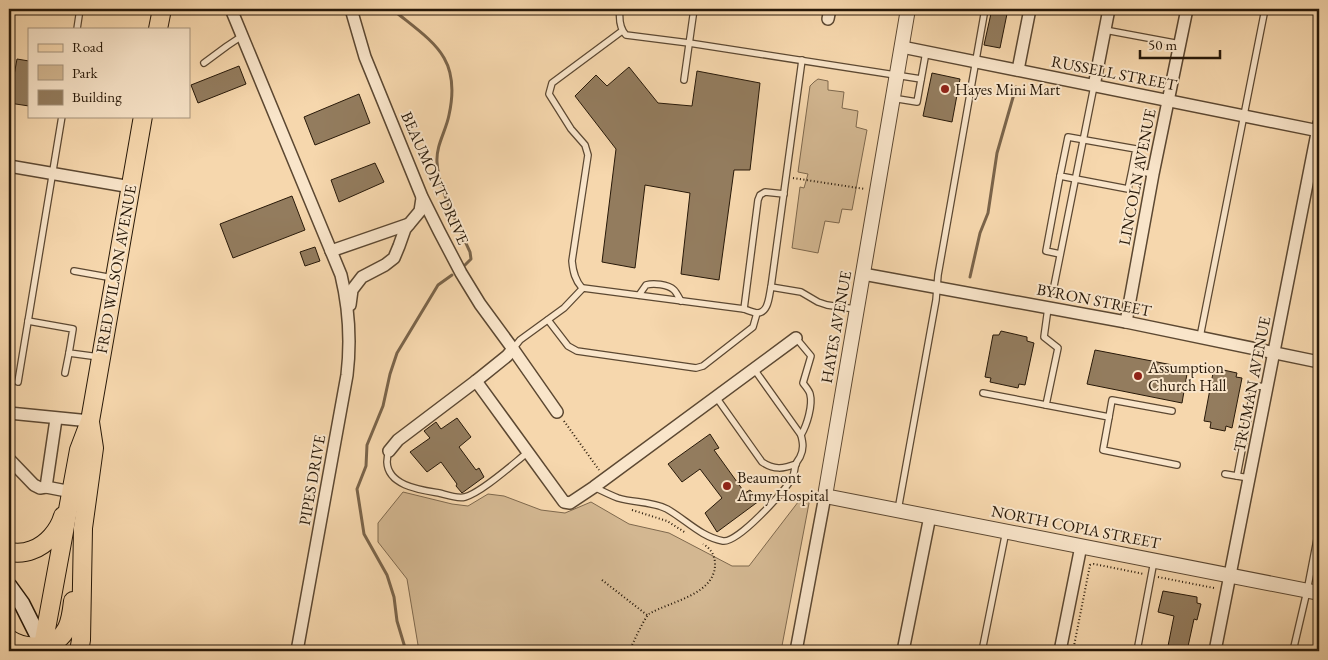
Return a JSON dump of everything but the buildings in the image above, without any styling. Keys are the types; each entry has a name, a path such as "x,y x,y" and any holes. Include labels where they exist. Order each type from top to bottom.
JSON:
{"main road":[{"path":"158,28 162,9"},
{"name":"FRED WILSON AVENUE","path":"44,649 79,450 90,421 143,118"},
{"name":"FRED WILSON AVENUE","path":"79,651 84,528 94,448 90,421"},
{"path":"9,552 18,553 32,550 48,541 61,523 72,492"},
{"path":"44,649 67,629 71,616 78,558 84,528"},
{"path":"9,586 22,604 44,649"},
{"path":"9,640 23,646 44,649"}],"street":[{"name":"PIPES DRIVE","path":"231,9 341,275 348,314 350,336 347,375 297,651"},
{"name":"BEAUMONT DRIVE","path":"350,9 365,57 422,197 439,231 480,304 557,412"},
{"name":"HAYES AVENUE","path":"796,651 825,496 908,9"},
{"path":"1018,70 1030,9"},
{"path":"1094,86 1109,9"},
{"name":"LINCOLN AVENUE","path":"1126,322 1153,174 1187,9"},
{"name":"RUSSELL STREET","path":"902,47 1244,116 1319,128"},
{"name":"TRUMAN AVENUE","path":"1215,651 1319,128"},
{"path":"9,166 131,187"},
{"name":"PIPES DRIVE","path":"348,314 352,290 362,277 394,258 405,229 420,211 422,197"},
{"path":"331,251 409,224"},
{"name":"BYRON STREET","path":"863,274 1126,322 1319,362"},
{"path":"476,381 564,502 570,504 796,338"},
{"path":"389,451 398,440 476,381 513,349"},
{"path":"9,414 90,421"},
{"path":"46,486 56,419"},
{"path":"9,459 34,485 40,488 46,486 72,492"},
{"name":"NORTH COPIA STREET","path":"825,496 1313,592"},
{"path":"903,651 930,516"},
{"path":"1060,651 1081,546"}],"lane":[{"path":"77,28 80,9"},
{"path":"620,9 619,19 622,30 626,35 921,79"},
{"path":"684,80 694,9"},
{"path":"898,510 936,300 985,9"},
{"path":"1200,337 1265,9"},
{"path":"622,30 552,83 549,94 571,129 585,145 588,155 572,261 576,281 582,288 744,309 757,313 762,312 766,307 771,286 802,60"},
{"path":"1105,30 1180,44"},
{"path":"204,63 242,36"},
{"path":"892,98 917,102 926,52"},
{"path":"1053,290 1094,86"},
{"path":"18,382 62,118"},
{"path":"1060,176 1128,189 1136,149 1068,137 1060,176 1046,251 1060,254"},
{"path":"1132,170 1153,174"},
{"path":"744,309 758,200 760,195 765,192 784,194"},
{"path":"74,271 115,278"},
{"path":"639,295 646,285 667,286 674,290 681,301"},
{"path":"771,286 801,292 818,302 857,310"},
{"path":"513,349 520,340 564,308 582,288"},
{"path":"1046,405 1058,348 1044,337 1048,308"},
{"path":"548,320 568,346 576,351 696,368 703,366 753,326 757,313"},
{"path":"28,322 73,328 65,373"},
{"path":"796,338 811,356 803,383 810,392 810,402 806,426 801,435"},
{"path":"69,353 101,357"},
{"path":"594,487 620,498 643,501 667,509 692,527 714,538 724,541 732,539 762,514 793,477 803,447 801,435 754,369"},
{"path":"1237,476 1254,386 1268,387"},
{"path":"983,393 1109,417"},
{"path":"716,397 762,462 769,467 778,468 786,468 796,464"},
{"path":"1172,411 1112,400 1103,450 1177,465"},
{"path":"389,451 387,463 391,473 400,482 410,487 454,497 464,497 479,490 528,452"},
{"path":"1225,474 1249,478"},
{"path":"1293,651 1313,592 1319,529"},
{"path":"982,651 1006,531"},
{"path":"1137,651 1154,561"}],"path":[{"path":"793,178 868,189"},
{"path":"667,521 692,537"},
{"path":"630,651 647,615 699,592 707,585 715,564 714,555 709,547 700,542"},
{"path":"1073,651 1090,565 1094,564 1214,588"},
{"path":"602,580 647,615"}],"green space":[{"path":"818,79 828,81 828,90 844,92 842,108 858,111 856,127 867,130 852,210 842,209 839,223 825,221 818,253 792,248 800,187 804,188 808,174 798,172 810,86"},
{"path":"403,492 468,506 488,494 504,496 541,510 565,513 591,502 629,524 669,533 732,566 749,566 805,493 810,498 781,651 419,651 407,579 378,542 378,523"}],"waterway":[{"path":"392,9 431,41 447,64 451,78 452,95 449,115 438,150 437,162 438,173 445,196 470,252 471,259 465,265"},
{"path":"970,277 980,233 988,213 997,153 1016,87"},
{"path":"406,651 387,575 364,534 357,489 366,466 367,445 383,406 397,353 438,285 452,275"}],"place":[{"name":"Hayes Mini Mart","path":"945,89"},
{"name":"Assumption Church Hall","path":"1138,376"},
{"name":"Beaumont Army Hospital","path":"727,486"}]}
